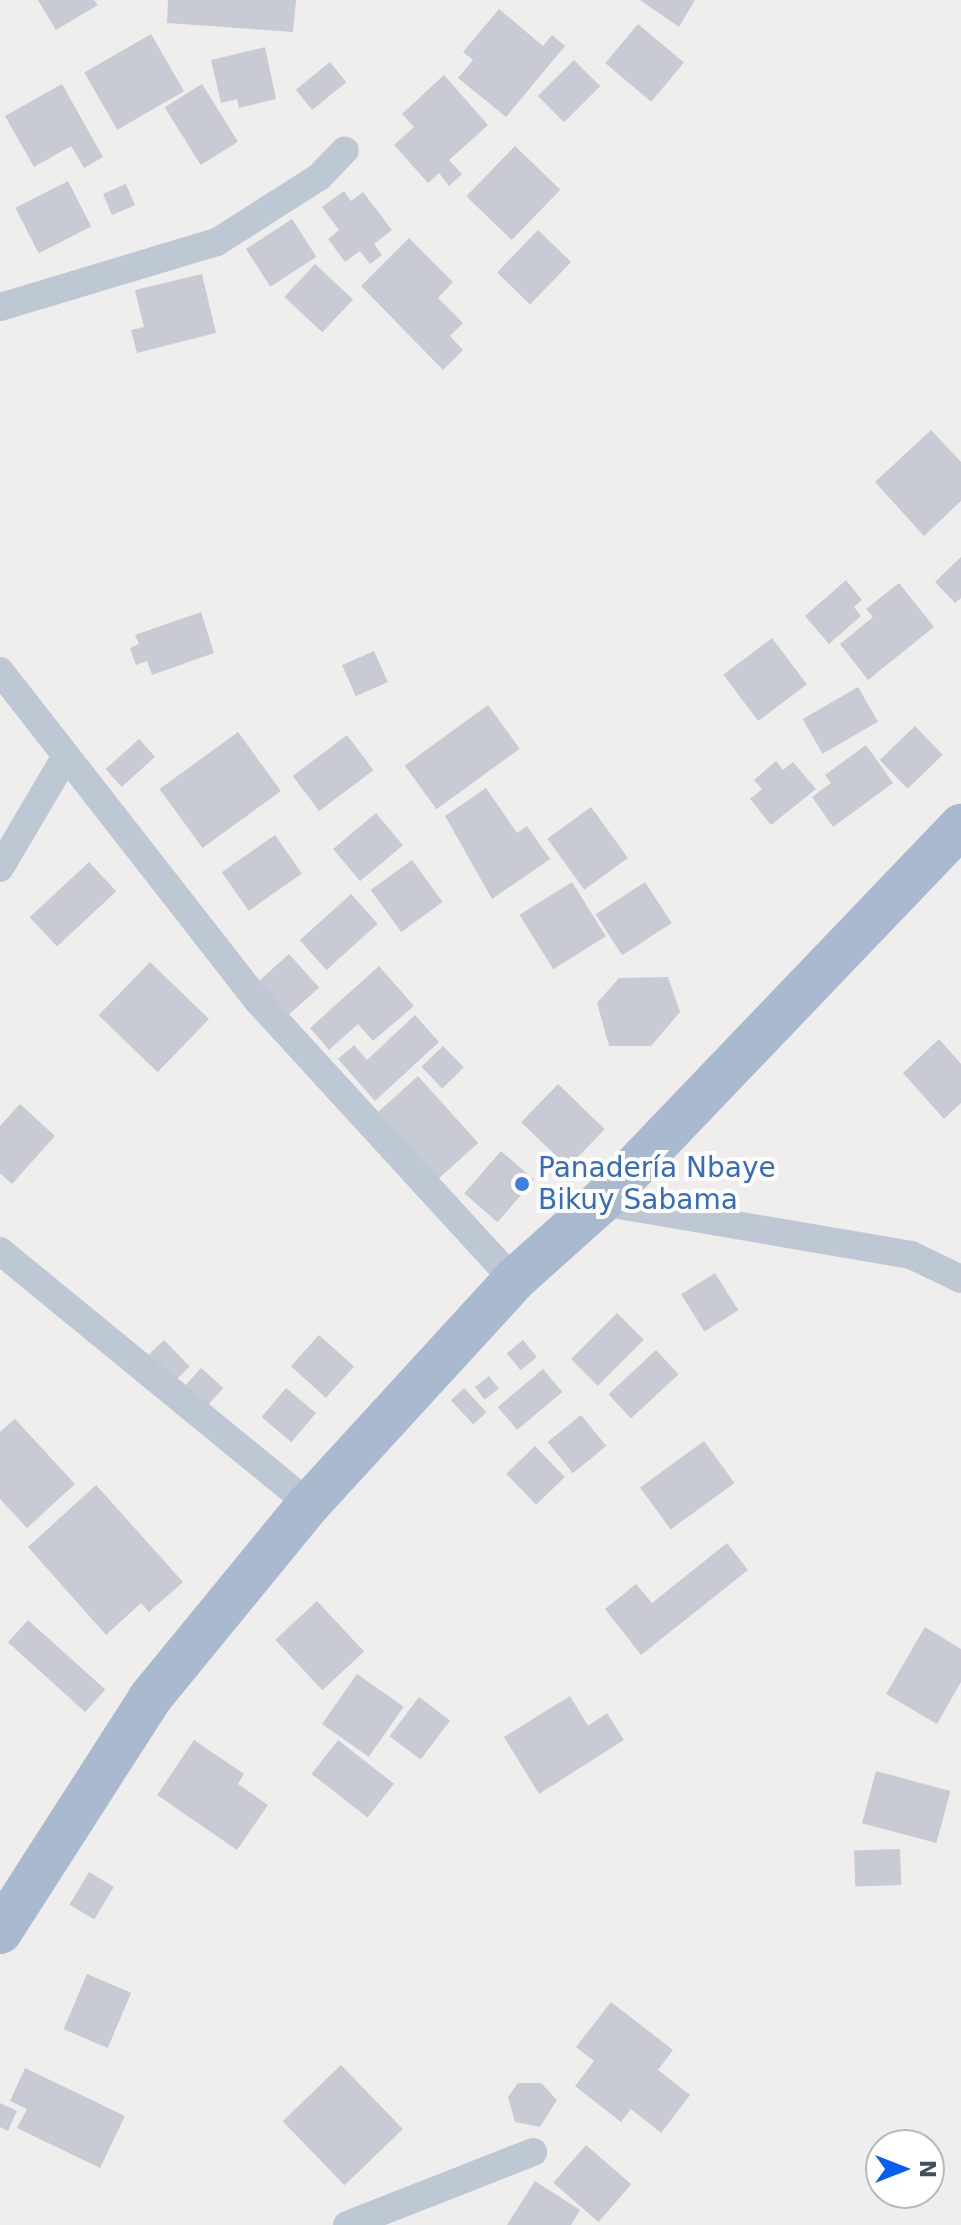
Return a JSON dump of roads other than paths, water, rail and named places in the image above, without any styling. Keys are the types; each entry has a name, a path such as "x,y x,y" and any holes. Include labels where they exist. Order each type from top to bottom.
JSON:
{"main road":[{"path":"6,1911 150,1698 309,1504 514,1280 601,1202 961,826"}],"street":[{"path":"0,307 217,242 319,177 345,150"},
{"path":"0,671 257,1000 514,1280"},
{"path":"0,868 66,756"},
{"path":"601,1202 825,1237 911,1255 961,1279"},
{"path":"0,1251 309,1504"},
{"path":"347,2225 533,2152"}],"place":[{"name":"Panadería Nbaye Bikuy Sabama","path":"522,1184"}]}
